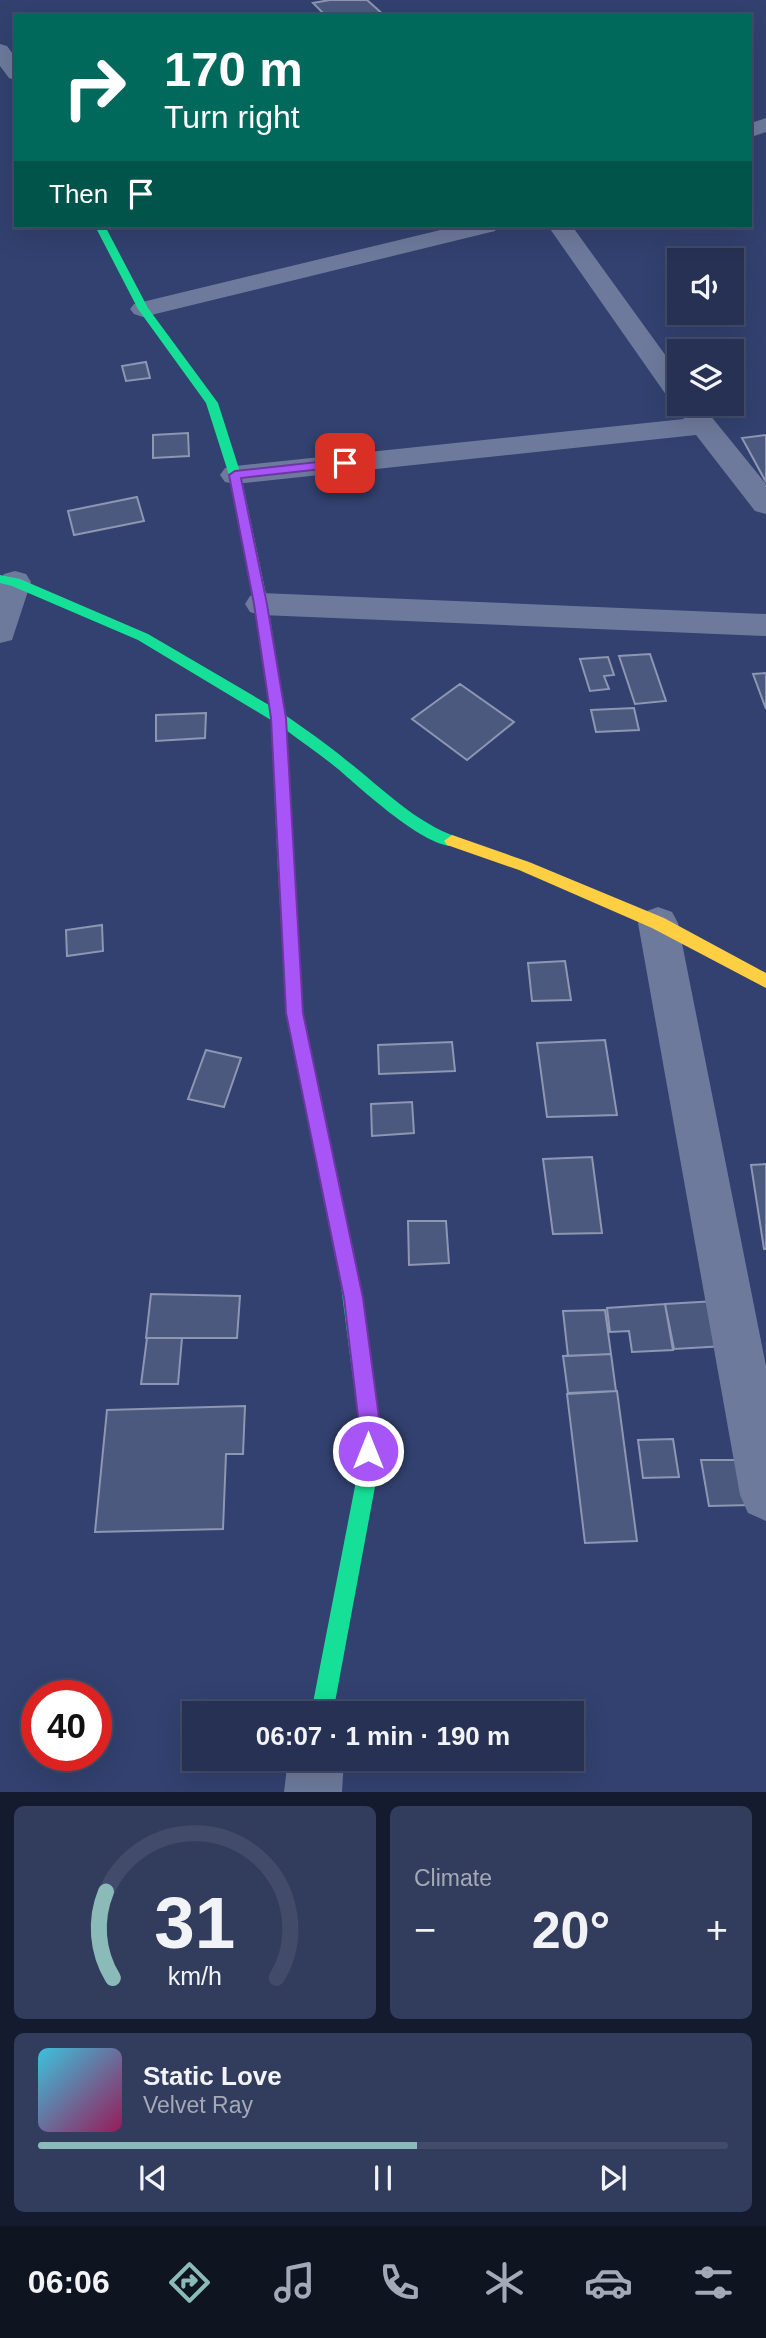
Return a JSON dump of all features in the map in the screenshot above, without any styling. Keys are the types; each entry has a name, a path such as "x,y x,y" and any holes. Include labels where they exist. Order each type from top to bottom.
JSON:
{"street":[{"path":"0,50 14,71"},
{"path":"101,228 143,309 212,403 235,475 261,604 278,718 294,1013 354,1298 369,1425 367,1476 324,1701"},
{"path":"143,309 478,228"},
{"path":"561,228 667,376"},
{"path":"235,475 687,416"},
{"path":"696,416 766,504"},
{"path":"0,632 7,581 142,637 278,718 342,764 380,799 440,837 524,866 658,923 766,981"},
{"path":"261,604 766,625"},
{"path":"658,923 766,1495"},
{"path":"313,1792 315,1771"}],"building":[{"path":"367,0 383,14 324,14 313,3"},
{"path":"146,362 150,378 126,381 122,366"},
{"path":"188,433 189,456 153,458 153,435"},
{"path":"766,435 766,482 742,438"},
{"path":"137,497 144,521 74,535 68,511"},
{"path":"650,654 666,701 635,704 619,656"},
{"path":"608,657 614,675 604,676 609,689 590,691 580,659"},
{"path":"766,673 766,709 753,674"},
{"path":"460,684 514,722 467,760 412,719"},
{"path":"634,708 639,730 596,732 591,710"},
{"path":"206,713 205,738 156,741 156,715"},
{"path":"102,925 103,951 67,956 66,930"},
{"path":"565,961 571,1000 532,1001 528,963"},
{"path":"605,1040 617,1115 547,1117 537,1043"},
{"path":"452,1042 455,1071 379,1074 378,1045"},
{"path":"206,1050 241,1058 224,1107 188,1099"},
{"path":"412,1102 414,1133 372,1136 371,1104"},
{"path":"592,1157 602,1233 553,1234 543,1159"},
{"path":"766,1164 766,1249 764,1249 751,1165"},
{"path":"408,1221 446,1221 449,1263 409,1265"},
{"path":"151,1294 240,1296 237,1338 146,1338"},
{"path":"716,1301 725,1346 674,1349 665,1304"},
{"path":"665,1304 673,1350 632,1352 629,1331 610,1332 607,1308"},
{"path":"605,1310 611,1354 568,1356 563,1311"},
{"path":"147,1338 182,1338 178,1384 141,1384"},
{"path":"611,1354 616,1391 568,1393 563,1356"},
{"path":"617,1391 637,1541 585,1543 567,1394"},
{"path":"245,1406 243,1454 226,1454 223,1529 95,1532 107,1410"},
{"path":"673,1439 679,1477 643,1478 638,1440"},
{"path":"701,1460 743,1460 751,1505 709,1506"}],"traffic: fast":[{"path":"101,228 143,309 212,403 235,475 261,604 278,717 286,872"},
{"path":"0,579 15,582 143,637 278,717 342,764 380,799 440,837 452,841"},
{"path":"324,1701 367,1476 369,1425 351,1286"}],"traffic: slow":[{"path":"452,841 524,866 658,923 766,981"}],"traffic: jam":[{"path":"286,872 294,1013 351,1286"}],"route":[{"path":"345,463 235,475 261,604 278,718 294,1013 354,1298 369,1425 368,1451"}]}
